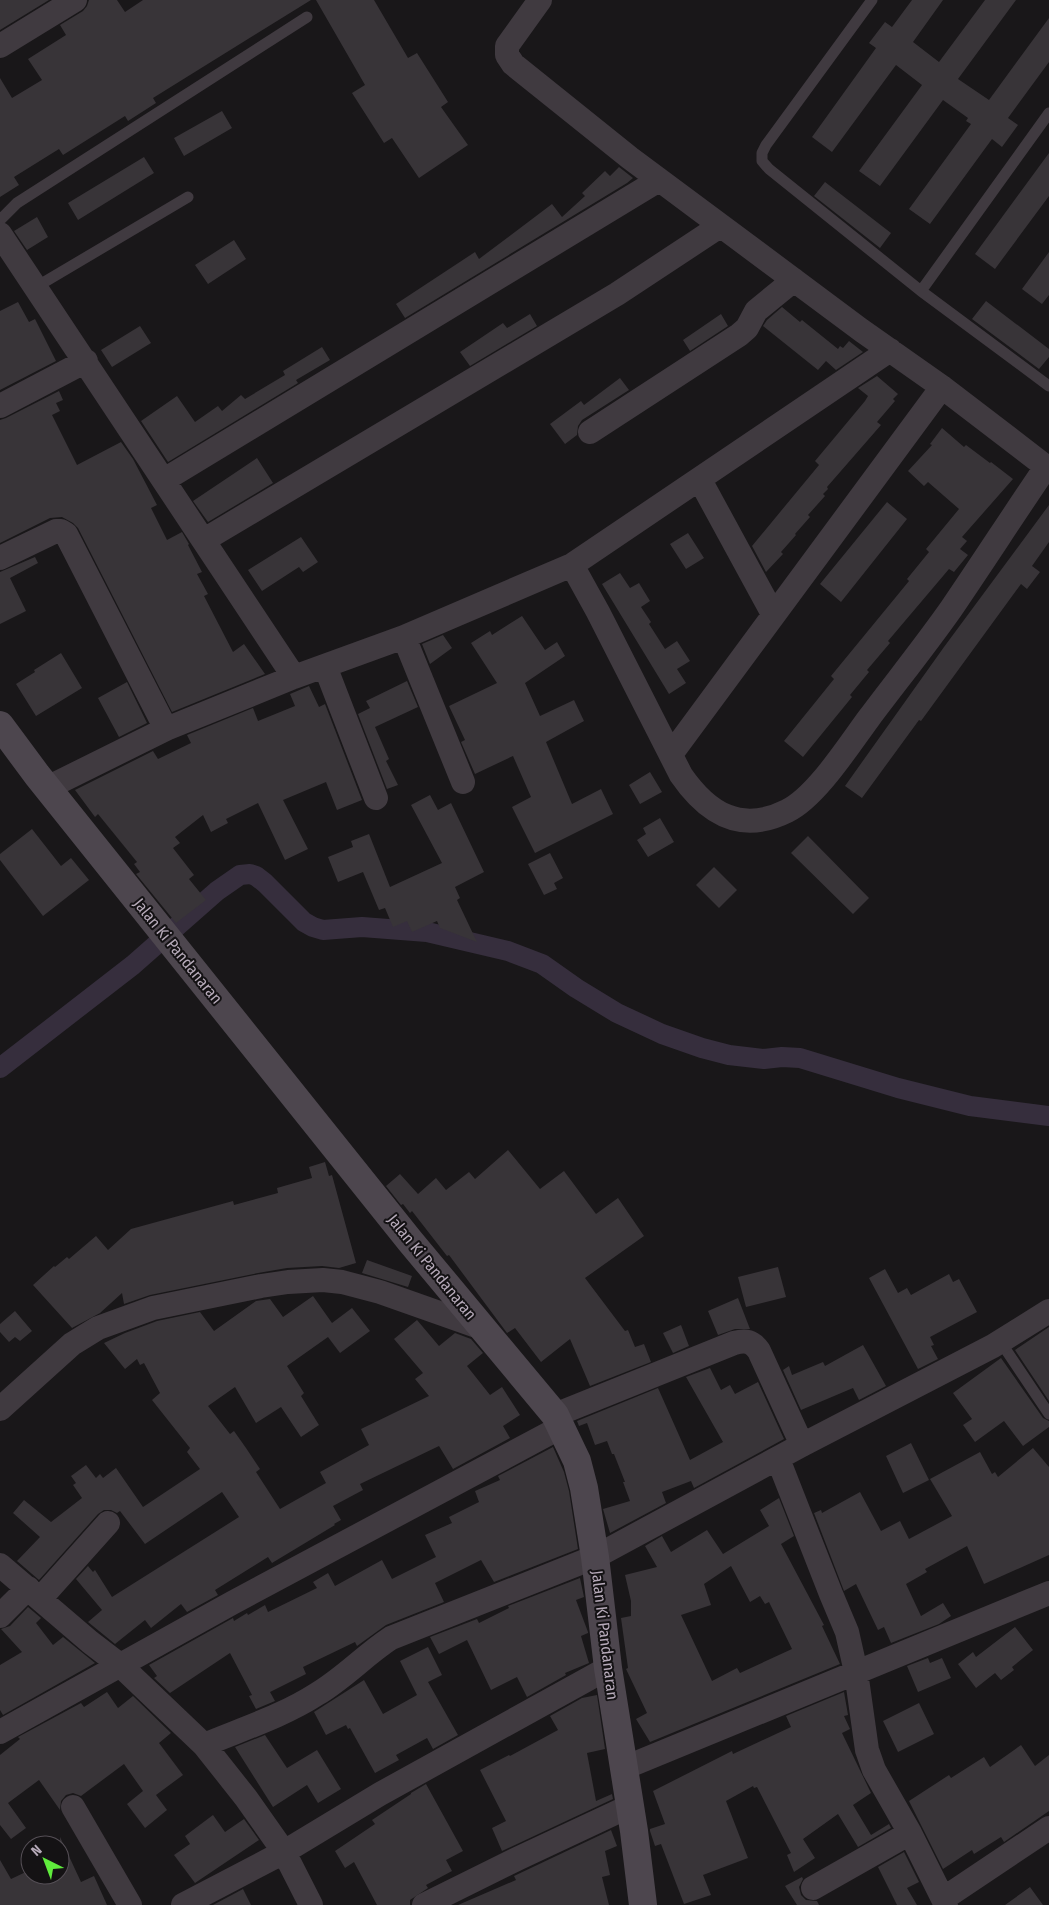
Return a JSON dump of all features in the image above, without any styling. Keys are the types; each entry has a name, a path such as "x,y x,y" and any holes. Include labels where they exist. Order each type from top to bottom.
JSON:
{"main road":[{"name":"Jalan Ki Pandanaran","path":"0,725 47,788 148,914 558,1421 574,1454 580,1472 596,1557 608,1668 630,1806 643,1905"}],"street":[{"path":"0,46 75,0"},
{"path":"540,0 508,43 506,50 508,58 519,69 570,111 720,226 1048,466 950,610 827,775 794,808 776,816 757,821 748,822 724,816 709,806 681,775 672,753 572,565"},
{"path":"164,480 659,180"},
{"path":"204,540 617,294 720,226"},
{"path":"0,234 294,677"},
{"path":"590,432 739,335 747,328 756,311 794,280"},
{"path":"47,788 166,729 294,677 404,637 572,565 890,350"},
{"path":"0,406 86,362"},
{"path":"672,753 942,387"},
{"path":"700,480 774,614"},
{"path":"0,558 56,531 61,530 66,534 166,729"},
{"path":"404,637 463,782"},
{"path":"325,666 376,798"},
{"path":"0,1409 72,1344 98,1328 152,1308 261,1286 323,1280 342,1282 380,1292 482,1328"},
{"path":"204,1745 296,1707 338,1680 376,1647 391,1638 596,1557 802,1445 1000,1341 1049,1311"},
{"path":"0,1732 558,1421 734,1343 748,1341 759,1351 802,1445"},
{"path":"778,1459 847,1632 856,1672 867,1750 879,1781 910,1833 945,1902 1049,1828"},
{"path":"0,1616 34,1594 108,1523"},
{"path":"0,1565 120,1665 204,1745 246,1798 284,1852 311,1905"},
{"path":"624,1768 1049,1594"},
{"path":"183,1905 284,1852 380,1794 608,1668"},
{"path":"424,1905 630,1806"},
{"path":"73,1807 130,1905"},
{"path":"814,1888 910,1833"}],"lane":[{"path":"872,0 770,139 762,153 761,160 769,169 921,291 1049,386"},
{"path":"0,220 17,203 307,17"},
{"path":"921,291 1049,113"},
{"path":"36,287 188,197"},
{"path":"1000,1341 1049,1414"}],"building":[{"path":"0,0 49,0 0,30"},
{"path":"89,0 117,0 125,12 143,0 311,0 153,98 156,103 128,121 125,116 63,155 59,149 14,177 19,185 0,197 0,78 12,98 42,80 28,59 66,35 60,25 83,11"},
{"path":"316,0 374,0 408,58 417,53 448,102 441,107 468,145 419,178 392,138 384,143 352,93 365,85"},
{"path":"912,0 943,0 913,42 939,62 985,0 1016,0 958,79 989,100 1049,18 1049,62 1008,118 1018,125 1002,147 992,139 930,224 909,209 971,124 966,121 968,118 943,100 880,186 859,171 922,85 896,65 832,152 812,137 876,48 869,43 885,22 892,27"},
{"path":"222,111 232,128 184,156 174,138"},
{"path":"1049,153 1049,196 995,269 975,254"},
{"path":"144,157 154,173 78,220 68,203"},
{"path":"619,167 633,178 405,318 396,304 475,252 479,259 552,204 562,217 585,196 582,193 605,171 610,176"},
{"path":"825,182 891,233 880,248 814,196"},
{"path":"37,217 48,237 27,250 14,231"},
{"path":"234,240 246,259 208,284 195,265"},
{"path":"1049,252 1049,295 1042,304 1022,289"},
{"path":"986,301 1049,349 1049,357 1039,369 972,319"},
{"path":"18,302 29,322 35,319 56,361 0,390 0,311"},
{"path":"782,307 800,322 802,320 838,349 840,346 843,348 849,341 863,352 836,370 826,361 818,370 763,326"},
{"path":"530,314 537,326 470,366 460,352 503,323 507,328"},
{"path":"721,314 728,326 690,351 683,340"},
{"path":"140,326 151,343 112,367 101,350"},
{"path":"322,347 330,360 296,380 298,383 168,462 141,421 177,396 195,422 218,406 222,411 241,395 245,399 285,375 283,371"},
{"path":"877,376 898,394 893,399 895,401 877,422 881,425 827,487 828,489 823,494 825,496 808,515 810,517 781,552 783,554 766,572 752,546 819,465 815,461 865,401 868,396 858,388"},
{"path":"620,378 629,390 582,420 578,426 577,435 565,444 550,424 581,401 584,405"},
{"path":"59,391 63,400 56,403 60,411 52,415 77,465 121,442 133,459 157,505 151,508 167,540 182,532 189,544 202,572 197,574 208,594 204,596 233,652 244,644 265,674 172,712 78,528 73,523 62,517 50,518 0,543 0,420"},
{"path":"942,428 964,447 966,445 1013,479 962,537 967,541 960,549 968,555 954,572 949,569 888,641 890,643 867,670 869,672 850,695 852,697 803,757 784,741 834,679 831,676 909,581 907,579 929,552 926,549 959,509 928,482 924,486 908,471 932,445 930,444"},
{"path":"257,458 273,483 208,522 193,501"},
{"path":"887,502 907,519 841,602 820,584"},
{"path":"1049,505 1049,542 1032,566 1040,572 1027,589 1021,584 862,798 845,786 944,647"},
{"path":"688,533 704,558 686,569 670,544"},
{"path":"301,537 318,562 303,572 299,567 262,591 248,570"},
{"path":"35,557 38,563 10,578 26,611 0,624 0,572"},
{"path":"620,573 630,588 639,583 650,601 641,607 665,649 677,641 690,661 677,669 686,683 669,694 602,584"},
{"path":"522,616 545,650 557,642 565,656 525,683 540,716 574,700 584,721 546,742 572,804 601,789 613,814 535,853 512,807 531,797 513,756 475,774 461,742 465,740 449,706 497,683 471,643 490,631 492,635"},
{"path":"443,635 452,648 430,664 422,644"},
{"path":"61,653 82,688 36,716 16,684"},
{"path":"407,681 418,707 375,727 389,759 386,761 398,785 387,789 358,714 370,708 366,701"},
{"path":"127,682 147,723 119,737 98,698"},
{"path":"309,686 319,707 325,704 362,800 337,810 326,782 283,800 308,849 285,860 258,803 226,819 228,823 211,832 203,815 175,837 180,843 173,848 194,875 189,879 206,900 176,923 136,874 140,872 134,864 137,862 98,814 95,817 75,790 153,751 158,759 191,743 187,735 253,708 258,721 295,706 290,694"},
{"path":"650,772 662,792 640,804 629,785"},
{"path":"430,795 438,810 451,803 484,872 455,887 460,898 457,900 477,942 440,928 437,921 412,932 407,921 393,927 385,908 379,910 363,872 338,882 328,857 353,847 351,841 369,834 390,887 442,863 411,805"},
{"path":"660,818 674,842 648,857 637,840 646,834 643,828"},
{"path":"32,829 61,866 71,858 89,880 43,916 0,860 0,854"},
{"path":"808,836 869,898 853,914 791,853"},
{"path":"550,853 563,878 554,883 557,889 544,895 528,864"},
{"path":"714,867 737,890 719,908 696,885"},
{"path":"508,1150 540,1189 564,1171 596,1214 618,1198 644,1236 585,1278 625,1331 628,1330 635,1347 644,1344 651,1362 590,1386 570,1339 541,1362 515,1328 507,1333 449,1255 447,1256 412,1211 410,1213 403,1204 401,1205 386,1186 400,1174 418,1194 436,1178 446,1190 469,1172 475,1179"},
{"path":"325,1162 329,1176 332,1175 356,1263 339,1268 322,1266 287,1268 258,1273 150,1295 124,1304 122,1293 100,1313 72,1328 33,1285 54,1266 67,1257 69,1259 96,1236 108,1250 131,1229 233,1201 234,1205 278,1193 277,1188 312,1178 309,1167"},
{"path":"367,1260 412,1276 408,1287 362,1273"},
{"path":"778,1267 786,1297 746,1307 738,1277"},
{"path":"885,1269 898,1293 907,1288 911,1295 949,1274 953,1282 959,1279 977,1312 930,1337 934,1345 931,1346 938,1359 918,1369 869,1278"},
{"path":"313,1296 332,1323 352,1308 370,1331 340,1353 328,1337 287,1366 304,1393 301,1396 319,1425 301,1437 281,1407 256,1423 235,1387 208,1406 230,1434 234,1431 246,1448 260,1469 256,1472 280,1509 326,1483 320,1472 369,1445 361,1429 429,1396 415,1379 423,1373 394,1339 417,1320 439,1346 455,1333 471,1339 483,1353 467,1366 490,1395 502,1387 520,1415 503,1426 510,1438 453,1469 439,1446 360,1484 363,1490 333,1506 341,1520 335,1525 272,1563 268,1557 215,1590 218,1595 187,1612 181,1604 151,1628 145,1620 115,1644 88,1622 102,1610 76,1579 88,1566 93,1572 95,1570 112,1597 239,1517 222,1492 145,1544 120,1511 117,1513 111,1510 104,1510 98,1514 39,1580 17,1561 40,1537 13,1513 24,1500 51,1522 82,1498 73,1485 76,1483 71,1476 86,1465 96,1478 100,1474 103,1478 116,1468 143,1507 200,1469 187,1452 190,1448 152,1400 160,1393 144,1363 140,1365 137,1359 125,1369 104,1343 157,1321 200,1312 214,1331 256,1301 270,1299 283,1317"},
{"path":"738,1298 750,1329 735,1329 718,1335 708,1311"},
{"path":"15,1311 32,1331 20,1341 15,1337 9,1342 0,1332 0,1324"},
{"path":"681,1325 689,1346 673,1353 663,1333"},
{"path":"1049,1327 1049,1401 1015,1350"},
{"path":"863,1345 886,1386 859,1400 853,1388 801,1410 783,1370 789,1366 792,1375 823,1362 825,1366"},
{"path":"1001,1358 1043,1418 1049,1421 1049,1427 1023,1446 1004,1421 975,1442 963,1425 972,1419 953,1393"},
{"path":"710,1368 721,1390 730,1385 735,1394 758,1382 784,1439 694,1488 691,1481 662,1492 666,1503 610,1533 603,1509 630,1501 623,1482 625,1482 607,1441 595,1445 587,1423 579,1426 577,1421 658,1388 690,1460 723,1442 686,1377"},
{"path":"911,1443 929,1480 903,1493 886,1456"},
{"path":"553,1447 564,1472 569,1491 578,1549 494,1582 481,1560 435,1583 444,1602 386,1625 357,1646 355,1642 303,1667 306,1674 270,1692 275,1701 256,1709 249,1696 252,1695 230,1653 170,1693 154,1678 157,1676 149,1665 233,1618 234,1621 265,1605 268,1612 317,1588 313,1582 328,1573 335,1586 382,1560 392,1579 436,1557 425,1535 452,1523 449,1517 479,1502 475,1491 500,1480 498,1476"},
{"path":"1033,1448 1049,1467 1049,1555 984,1584 967,1546 925,1569 927,1572 906,1584 921,1616 943,1603 951,1616 939,1624 891,1643 884,1627 878,1630 856,1584 844,1591 814,1513 821,1510 822,1513 860,1492 881,1531 900,1521 909,1539 952,1516 930,1479 980,1452 992,1474 995,1472 998,1477"},
{"path":"779,1498 794,1536 781,1544 824,1625 822,1626 840,1664 650,1742 636,1719 647,1713 626,1669 628,1668 621,1618 631,1616 631,1601 625,1575 657,1567 645,1546 662,1536 671,1552 707,1530 723,1554 769,1526 760,1510","holes":["731,1566 750,1602 760,1596 765,1604 769,1602 792,1649 740,1673 737,1668 712,1681 681,1615 711,1605 704,1584"]},
{"path":"580,1578 584,1597 576,1600 588,1632 581,1636 589,1663 565,1673 566,1675 527,1697 517,1677 491,1690 467,1640 439,1654 430,1637 477,1619 479,1623 509,1608 508,1606"},
{"path":"28,1607 41,1618 36,1623 53,1645 63,1637 95,1663 3,1715 0,1710 0,1665 22,1652 1,1629 10,1626"},
{"path":"1015,1627 1033,1650 1012,1667 1014,1670 1001,1680 995,1673 976,1688 958,1664 973,1652 976,1657"},
{"path":"428,1647 442,1675 428,1682 458,1735 433,1749 427,1738 396,1755 399,1760 375,1773 350,1728 348,1729 346,1725 326,1735 314,1712 364,1680 383,1714 417,1695 400,1661"},
{"path":"928,1658 930,1663 942,1658 951,1678 918,1692 907,1666"},
{"path":"107,1692 118,1708 133,1696 171,1733 159,1743 183,1775 156,1795 167,1810 145,1828 127,1804 143,1791 124,1764 81,1796 73,1793 66,1795 61,1801 60,1810 39,1780 8,1803 26,1828 11,1839 0,1825 0,1755 20,1739 18,1737 81,1703 84,1707"},
{"path":"844,1692 848,1715 844,1716 850,1729 842,1733 871,1793 853,1805 871,1835 889,1824 891,1828 858,1847 838,1814 803,1839 815,1858 794,1872 787,1855 791,1853 757,1787 754,1788 753,1786 726,1801 748,1858 703,1875 711,1895 684,1904 661,1844 655,1846 650,1831 650,1829 665,1824 653,1791 732,1751 733,1754 791,1727 786,1716"},
{"path":"597,1695 605,1749 587,1753 596,1801 612,1794 613,1799 502,1851 492,1828 506,1821 480,1770 558,1730 550,1716 582,1698"},
{"path":"919,1703 934,1734 898,1752 883,1721"},
{"path":"265,1735 287,1768 317,1750 341,1789 318,1803 307,1785 273,1807 235,1747"},
{"path":"1021,1745 1035,1766 1049,1755 1049,1811 1004,1842 1001,1837 974,1854 972,1850 943,1869 909,1801 949,1775 951,1778 984,1757 990,1767"},
{"path":"426,1784 463,1851 446,1860 452,1871 426,1885 428,1888 410,1900 410,1905 377,1905 354,1862 345,1868 335,1851 375,1824 372,1820"},
{"path":"213,1815 225,1832 244,1819 259,1840 195,1883 174,1855 190,1844 185,1836"},
{"path":"611,1830 617,1846 605,1851 610,1875 602,1877 609,1905 458,1905 516,1880 514,1876"},
{"path":"904,1852 919,1882 907,1888 917,1905 897,1905 878,1867"},
{"path":"70,1858 81,1882 94,1876 107,1905 0,1905 0,1860 11,1879 20,1875 20,1885 70,1885"},
{"path":"802,1877 803,1879 799,1887 801,1895 806,1900 817,1901 819,1905 797,1905 785,1886"},
{"path":"1030,1887 1043,1905 1005,1905"},
{"path":"243,1889 251,1905 213,1905"}],"waterway":[{"path":"0,1068 133,965 217,891 240,875 250,874 265,883 304,922 313,927 323,930 362,927 427,932 508,951 542,964 617,1013 662,1034 702,1048 729,1055 764,1059 800,1058 898,1088 970,1106 1049,1116"}]}
